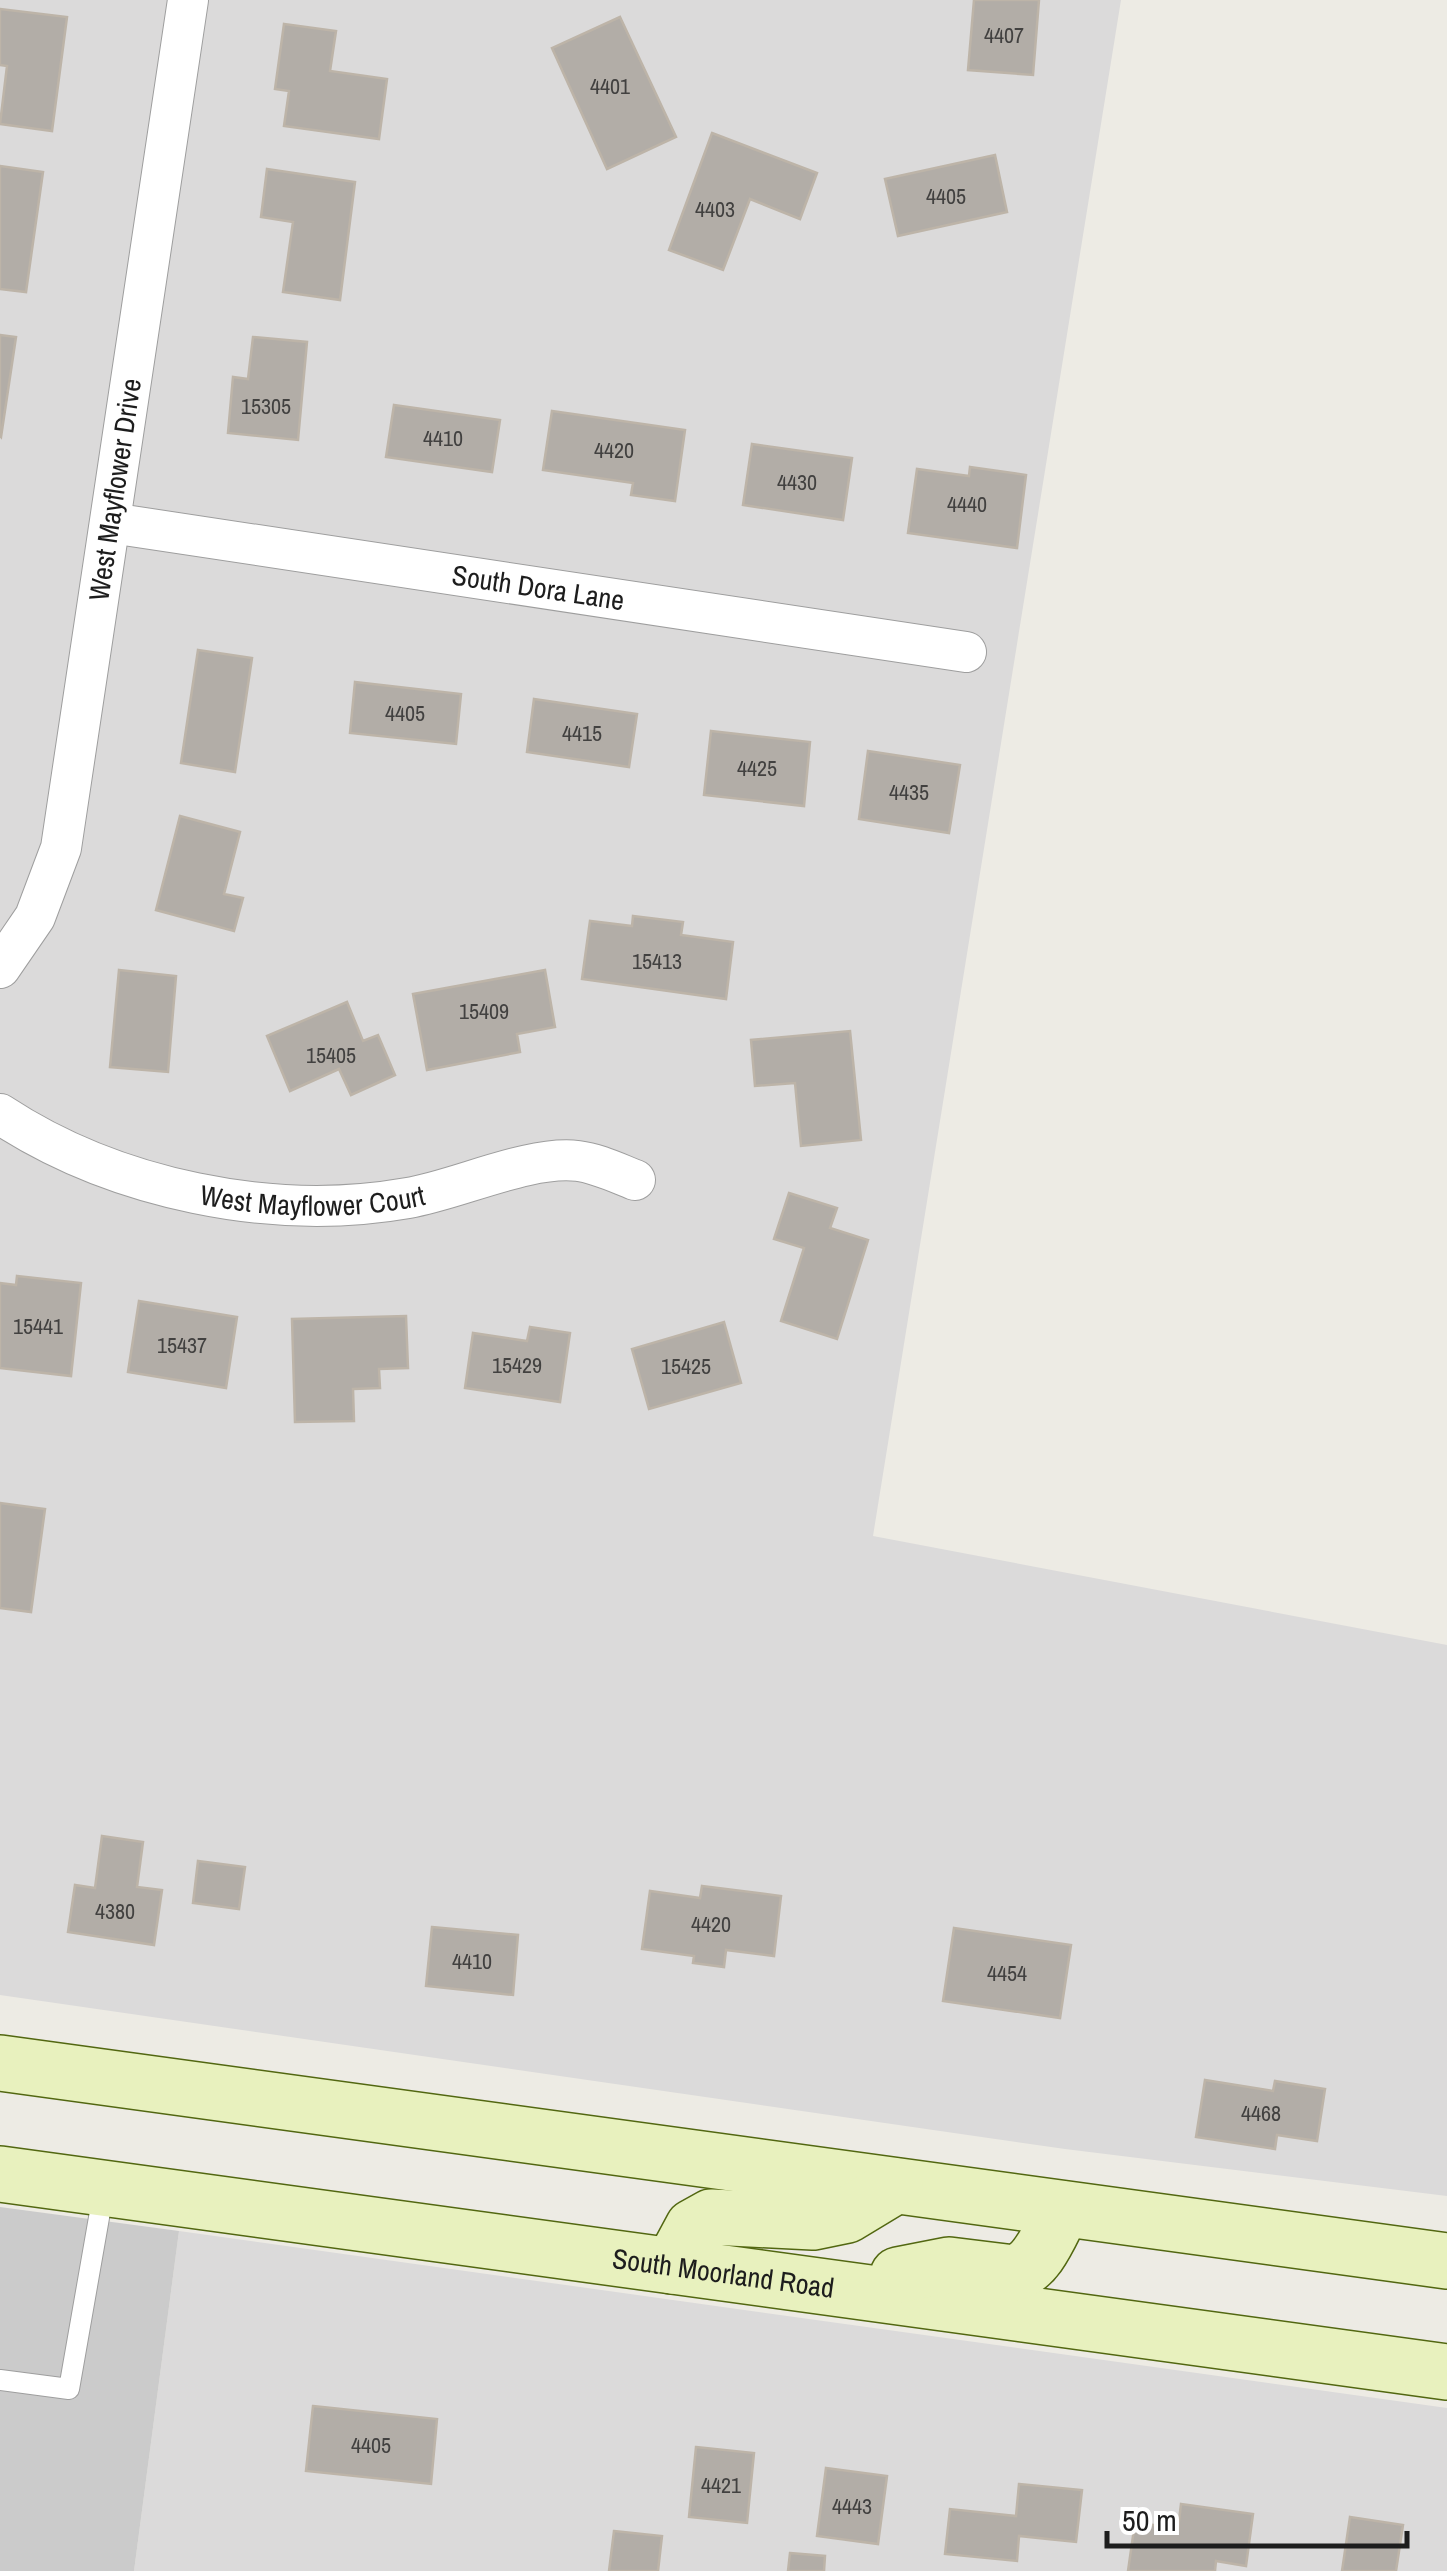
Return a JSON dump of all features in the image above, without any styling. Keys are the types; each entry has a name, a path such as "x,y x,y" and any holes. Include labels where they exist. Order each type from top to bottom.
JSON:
{"main road":[{"path":"0,2063 1447,2262"},
{"name":"South Moorland Road","path":"0,2174 1447,2372"},
{"path":"672,2266 692,2228 711,2217 813,2222 847,2215 895,2186"},
{"path":"831,2288 950,2266 1014,2273 1024,2270 1034,2261 1063,2208"}],"street":[{"name":"West Mayflower Drive","path":"0,968 35,917 61,848 188,0"},
{"name":"South Dora Lane","path":"112,523 966,652"},
{"name":"West Mayflower Court","path":"0,1114 61,1150 115,1172 209,1196 276,1204 408,1198 550,1161 579,1161 635,1180"}],"lane":[{"path":"0,2380 69,2390 104,2188"}],"shaded area":[{"path":"0,0 1121,0 873,1536 1447,1645 1447,2196 1065,2149 0,1995"},
{"path":"0,2207 179,2231 134,2571 0,2571"},
{"path":"179,2231 1447,2408 1447,2571 134,2571"}],"building":[{"path":"974,0 1039,0 1033,75 968,70"},
{"path":"0,9 67,17 52,131 0,124 7,66 0,65"},
{"path":"620,17 676,137 607,169 552,48"},
{"path":"284,24 336,31 330,71 387,79 379,139 284,126 289,91 275,89"},
{"path":"712,133 817,173 800,219 750,199 723,270 669,250"},
{"path":"995,155 1007,212 898,236 885,179"},
{"path":"0,166 43,172 26,292 0,289"},
{"path":"267,169 355,182 340,300 283,292 293,222 261,217"},
{"path":"0,335 16,337 1,437 0,436"},
{"path":"253,337 307,342 298,440 228,433 233,377 248,379"},
{"path":"394,405 500,420 492,472 386,457"},
{"path":"552,411 685,430 675,501 631,495 633,483 543,470"},
{"path":"752,444 852,458 843,520 743,505"},
{"path":"970,467 1026,475 1017,548 908,533 917,469 969,476"},
{"path":"198,650 252,658 235,772 181,763"},
{"path":"355,682 461,694 456,744 350,733"},
{"path":"534,699 637,714 629,767 527,752"},
{"path":"711,731 810,742 804,806 704,795"},
{"path":"868,751 960,765 949,833 859,819"},
{"path":"180,816 240,832 224,894 243,898 234,931 156,910"},
{"path":"633,916 683,922 681,935 733,942 726,999 582,979 590,921 632,926"},
{"path":"119,970 176,976 168,1072 110,1067"},
{"path":"545,970 555,1027 517,1034 520,1052 427,1070 413,994"},
{"path":"347,1002 363,1041 378,1035 395,1075 351,1095 339,1069 290,1091 267,1036"},
{"path":"850,1031 861,1140 801,1146 795,1083 755,1086 751,1040"},
{"path":"789,1193 837,1208 830,1228 868,1240 837,1339 781,1321 804,1248 774,1239"},
{"path":"17,1276 81,1283 71,1376 0,1368 0,1283 16,1285"},
{"path":"139,1301 237,1317 226,1388 128,1372"},
{"path":"406,1316 408,1368 379,1369 380,1388 353,1389 354,1421 295,1422 292,1319"},
{"path":"724,1322 741,1383 649,1409 632,1349"},
{"path":"530,1327 570,1333 560,1402 465,1388 473,1333 527,1341"},
{"path":"0,1503 45,1509 31,1612 0,1608"},
{"path":"102,1836 143,1842 137,1887 162,1890 154,1945 68,1932 75,1885 95,1888"},
{"path":"198,1861 245,1867 239,1909 193,1903"},
{"path":"702,1886 781,1896 774,1956 726,1950 724,1967 693,1963 694,1956 642,1949 650,1891 700,1898"},
{"path":"432,1927 518,1935 513,1995 426,1986"},
{"path":"954,1928 1071,1945 1060,2018 943,2001"},
{"path":"1205,2080 1273,2091 1275,2081 1325,2089 1317,2141 1277,2135 1275,2149 1196,2137"},
{"path":"313,2406 437,2419 431,2484 306,2471"},
{"path":"696,2447 754,2453 747,2523 689,2517"},
{"path":"826,2468 887,2476 878,2544 817,2536"},
{"path":"1019,2484 1082,2490 1076,2542 1019,2536 1017,2561 945,2554 950,2509 1016,2516"},
{"path":"1181,2504 1253,2514 1246,2566 1216,2561 1215,2571 1128,2571 1135,2522 1178,2529"},
{"path":"1350,2517 1403,2525 1396,2571 1342,2571"},
{"path":"614,2531 662,2536 658,2571 609,2571"},
{"path":"790,2553 825,2556 824,2571 788,2571"}]}
